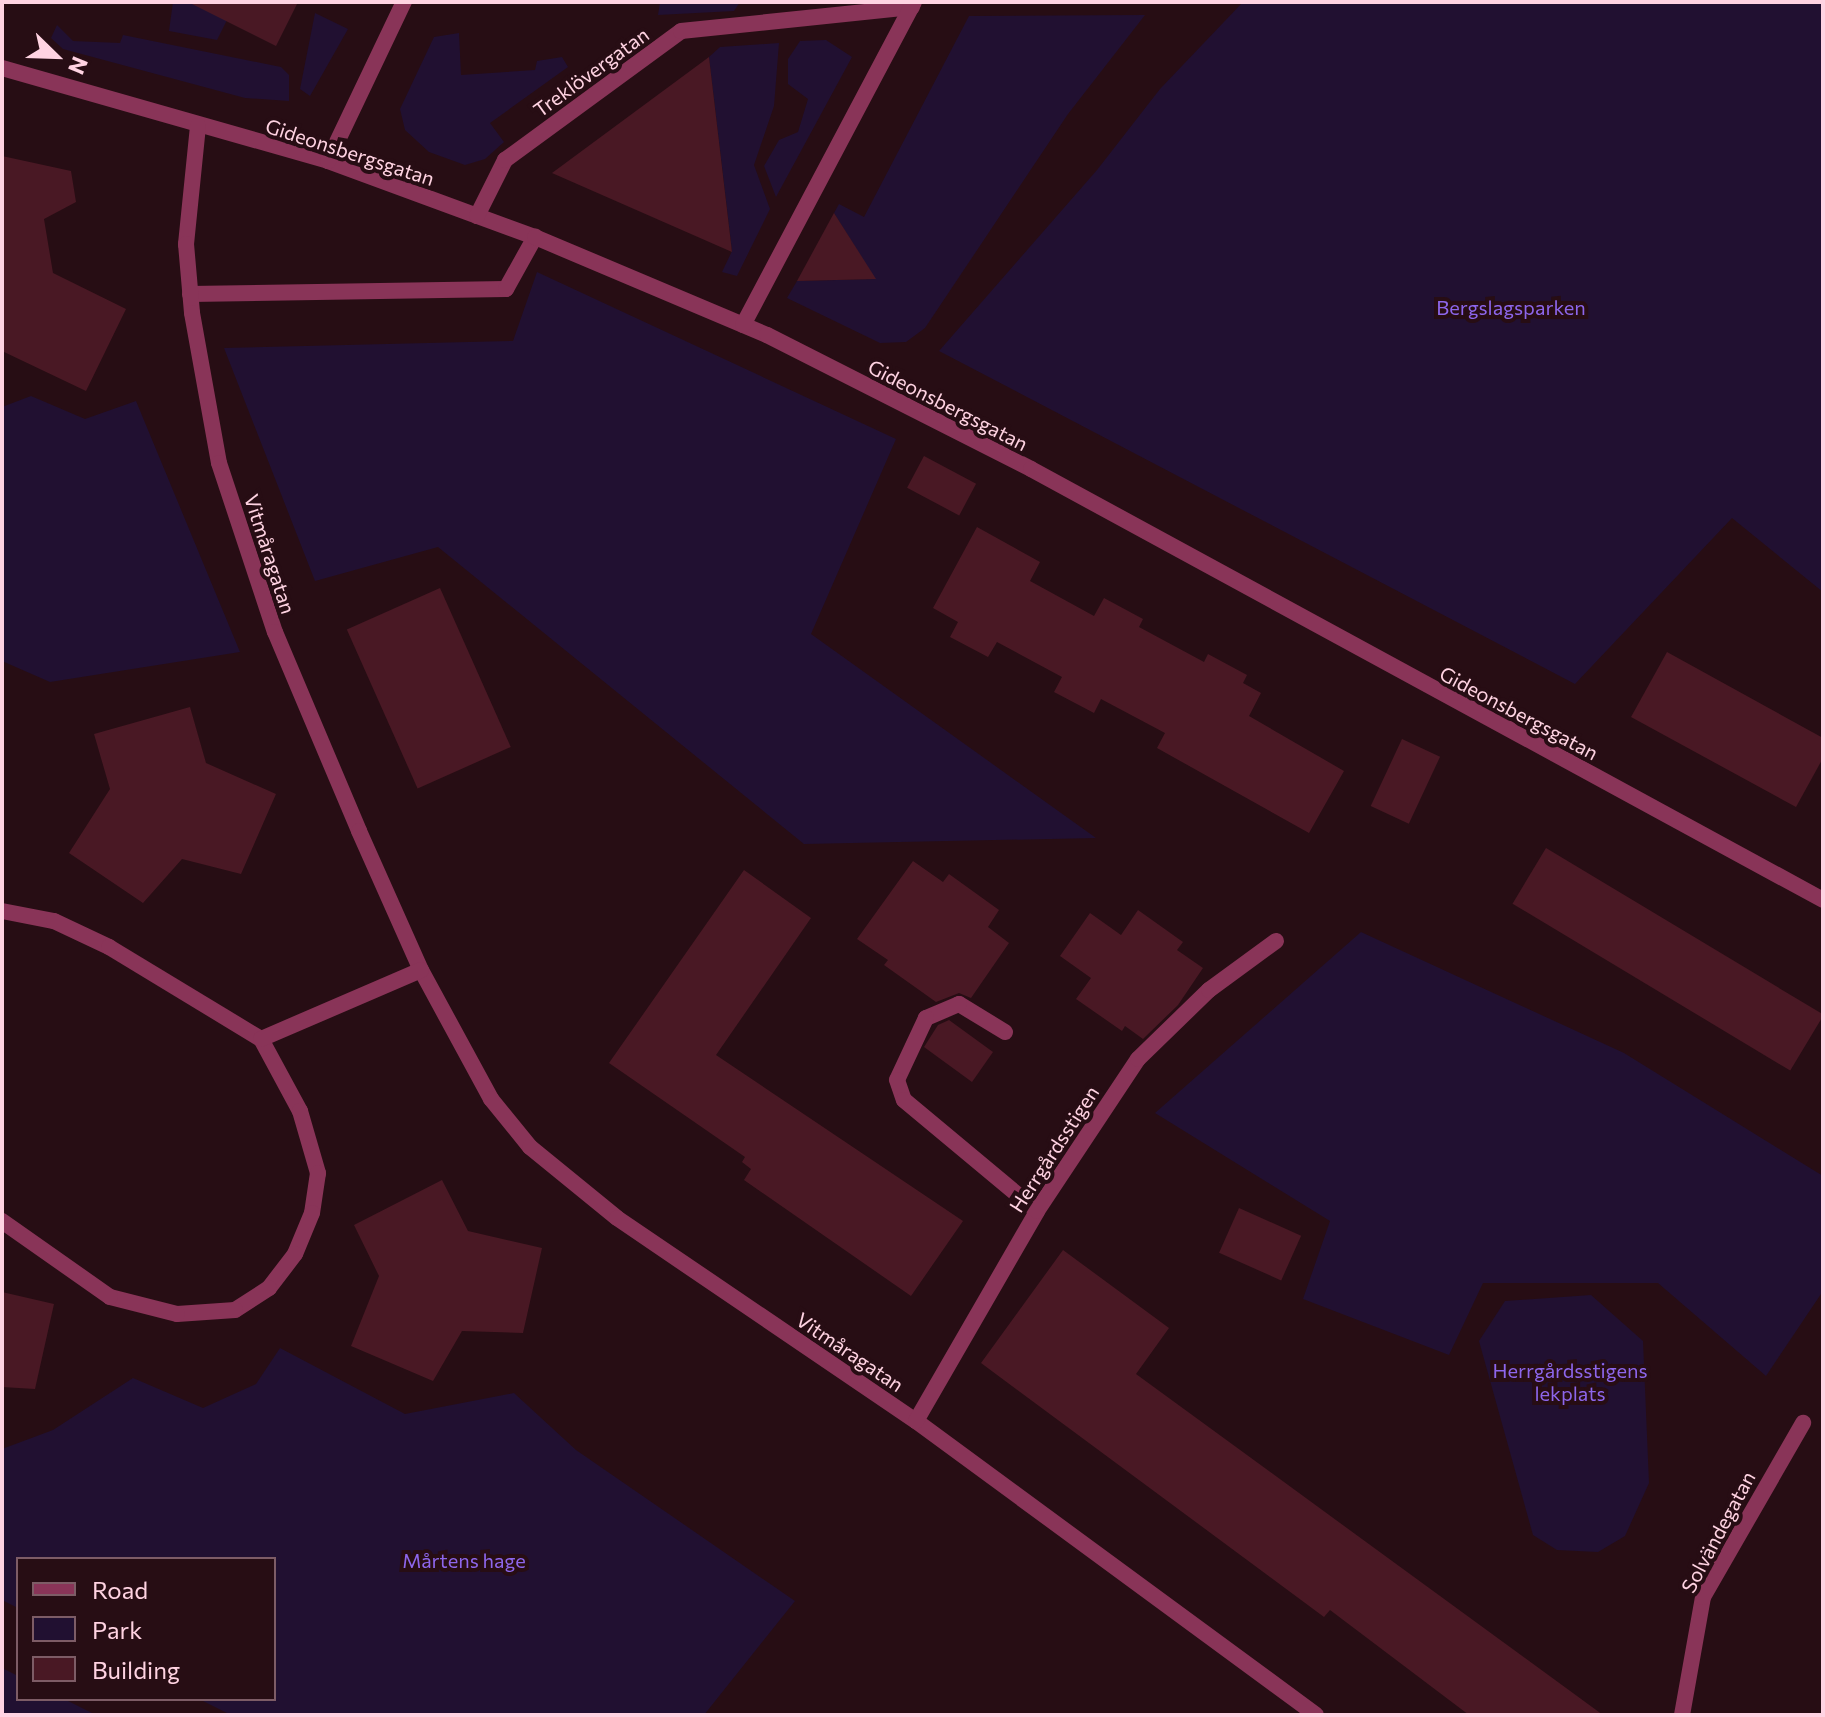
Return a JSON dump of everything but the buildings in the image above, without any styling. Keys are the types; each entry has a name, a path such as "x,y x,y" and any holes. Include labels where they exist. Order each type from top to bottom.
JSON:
{"street":[{"path":"328,161 404,2"},
{"name":"Treklövergatan","path":"477,216 505,160 681,31 913,5"},
{"name":"Treklövergatan","path":"743,325 913,5"},
{"name":"Gideonsbergsgatan","path":"2,68 328,161 535,237 743,325 1031,469 1823,900"},
{"name":"Vitmåragatan","path":"198,126 186,244 190,294 219,463 275,632 421,970 491,1099 530,1147 617,1218 916,1421 1316,1715"},
{"path":"190,294 506,289 535,237"},
{"path":"2,911 54,921 109,947 261,1039 300,1111 318,1173 312,1213 295,1254 269,1288 235,1310 164,1311 110,1297 2,1221"},
{"name":"Herrgårdsstigen","path":"916,1421 1037,1211 1138,1059 1209,990 1276,941"},
{"path":"261,1039 421,970"},
{"path":"1005,1032 959,1004 926,1018 897,1080 904,1100 1037,1211"},
{"name":"Solvändegatan","path":"1682,1715 1703,1597 1803,1423"}],"green space":[{"path":"173,2 236,2 217,40 169,31"},
{"path":"660,2 740,2 734,11 658,15"},
{"name":"Bergslagsparken","path":"1243,2 1823,2 1823,592 1732,518 1575,684 939,351 1097,170 1160,89"},
{"path":"315,13 348,29 310,96 300,89"},
{"path":"1145,15 1068,114 925,328 906,342 880,343 787,298 797,281 875,279 834,213 839,204 864,217 969,16"},
{"path":"57,25 73,41 120,43 123,35 281,67 289,75 289,101 245,98 63,49 51,38"},
{"path":"459,33 461,75 535,70 537,61 562,57 568,67 490,123 504,142 485,159 465,165 429,152 405,130 400,109 434,37"},
{"path":"826,40 852,57 776,197 764,166 779,140 798,132 808,99 788,84 788,59 800,41"},
{"path":"779,43 774,106 754,165 770,209 737,276 722,272 732,251 709,57 720,47"},
{"path":"537,272 896,439 811,634 1096,838 804,844 438,547 315,581 224,348 513,341"},
{"path":"31,396 85,419 136,401 240,652 50,682 2,661 2,407"},
{"path":"1361,932 1624,1053 1823,1176 1823,1291 1766,1376 1658,1283 1483,1283 1449,1355 1303,1299 1330,1221 1155,1113"},
{"name":"Herrgårdsstigens lekplats","path":"1591,1295 1643,1341 1649,1483 1625,1536 1598,1552 1557,1550 1533,1535 1479,1341 1505,1301"},
{"name":"Mårtens hage","path":"280,1348 405,1414 514,1393 576,1450 795,1601 704,1715 231,1715 203,1701 276,1701 276,1557 16,1557 16,1607 2,1600 2,1449 53,1430 133,1378 203,1408 256,1384"},
{"path":"2,1668 16,1675 16,1701 68,1701 96,1715 2,1715"}]}
